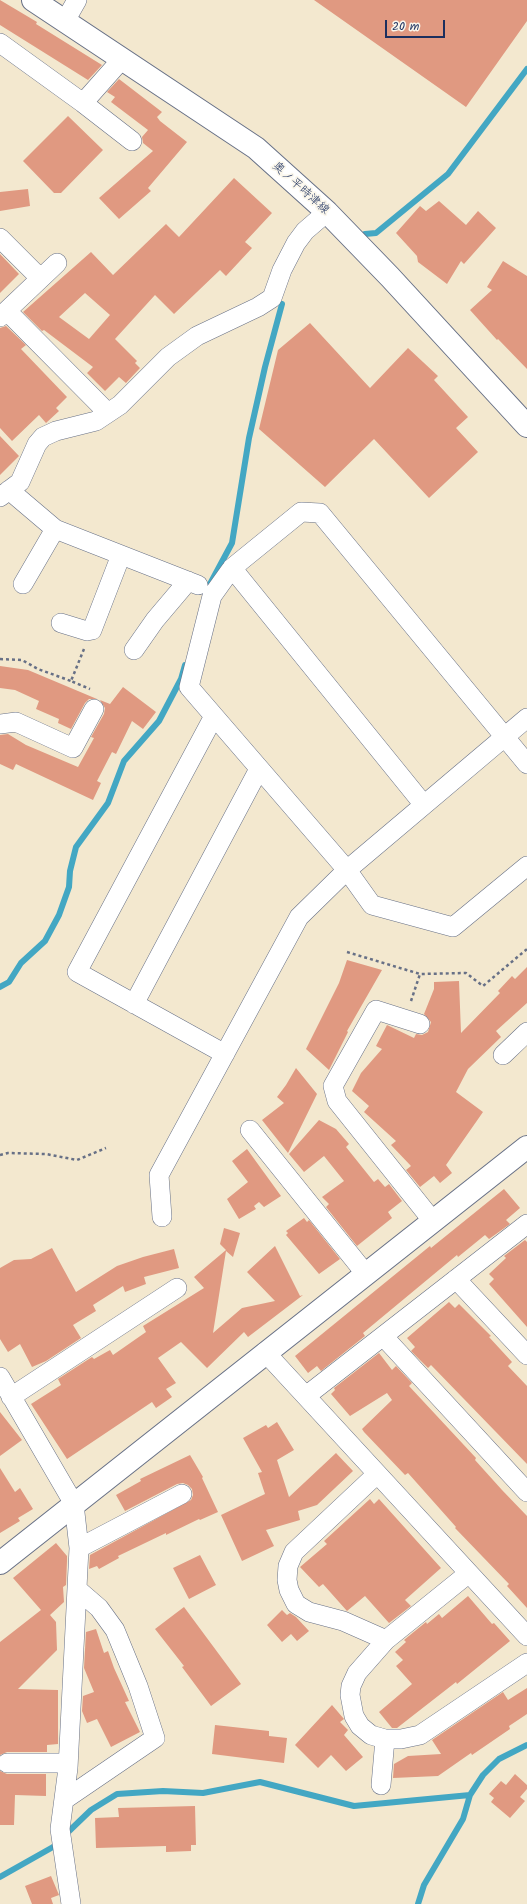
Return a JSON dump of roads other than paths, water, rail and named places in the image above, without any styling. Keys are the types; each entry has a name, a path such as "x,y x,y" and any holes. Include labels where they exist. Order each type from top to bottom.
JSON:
{"street":[{"name":"奥ノ平時津線","path":"33,0 256,148 327,212 390,277 527,426"},
{"path":"65,21 77,0"},
{"path":"0,43 83,103 132,141"},
{"path":"83,103 122,59"},
{"path":"134,650 155,620 193,583 55,529 5,494 20,482 37,444 43,437 56,431 96,421 120,405 168,357 197,336 258,307 272,298 282,270 296,243 305,231 327,212"},
{"path":"0,238 40,278"},
{"path":"57,264 40,278 4,314 108,413"},
{"path":"527,764 504,738 320,513 301,512 232,568 212,596 189,687 347,870 372,905 453,927 527,866"},
{"path":"23,584 55,529"},
{"path":"61,623 87,631 92,630 121,555"},
{"path":"232,568 424,805"},
{"path":"0,724 16,722 73,748 94,709"},
{"path":"214,716 77,972 225,1054"},
{"path":"162,1217 159,1175 299,917 347,870 527,718"},
{"path":"134,1004 259,769"},
{"path":"412,1021 376,1010 333,1086 337,1101 432,1220"},
{"path":"503,1055 527,1032"},
{"path":"250,1130 366,1273"},
{"path":"0,1563 527,1146"},
{"path":"306,1396 527,1224"},
{"path":"456,1279 527,1355"},
{"path":"11,1397 177,1288"},
{"path":"383,1336 527,1492"},
{"path":"265,1352 527,1636"},
{"path":"0,1376 74,1504 79,1548 68,1763 60,1829 71,1904"},
{"path":"378,1474 294,1552 288,1566 287,1580 289,1590 296,1604 309,1612 343,1621 386,1640"},
{"path":"79,1548 182,1494"},
{"path":"469,1572 386,1640 356,1673 351,1686 350,1695 354,1716 360,1726 371,1735 385,1739 401,1739 420,1735 527,1663"},
{"path":"64,1800 155,1738 138,1686 115,1630 99,1608 77,1589"},
{"path":"381,1785 385,1739"},
{"path":"7,1763 68,1763"}],"waterway":[{"path":"365,234 376,233 448,174 527,69"},
{"path":"210,584 232,543 249,438 265,367 282,304"},
{"path":"0,987 9,982 21,963 45,941 59,915 69,887 70,871 76,847 108,803 124,761 159,721 181,679 185,665"},
{"path":"418,1904 424,1885 463,1819 470,1795 483,1775 499,1759 527,1745"},
{"path":"65,1835 91,1810 117,1794 163,1791 203,1793 260,1782 354,1806 470,1795"},
{"path":"0,1877 53,1847 58,1842"}]}
